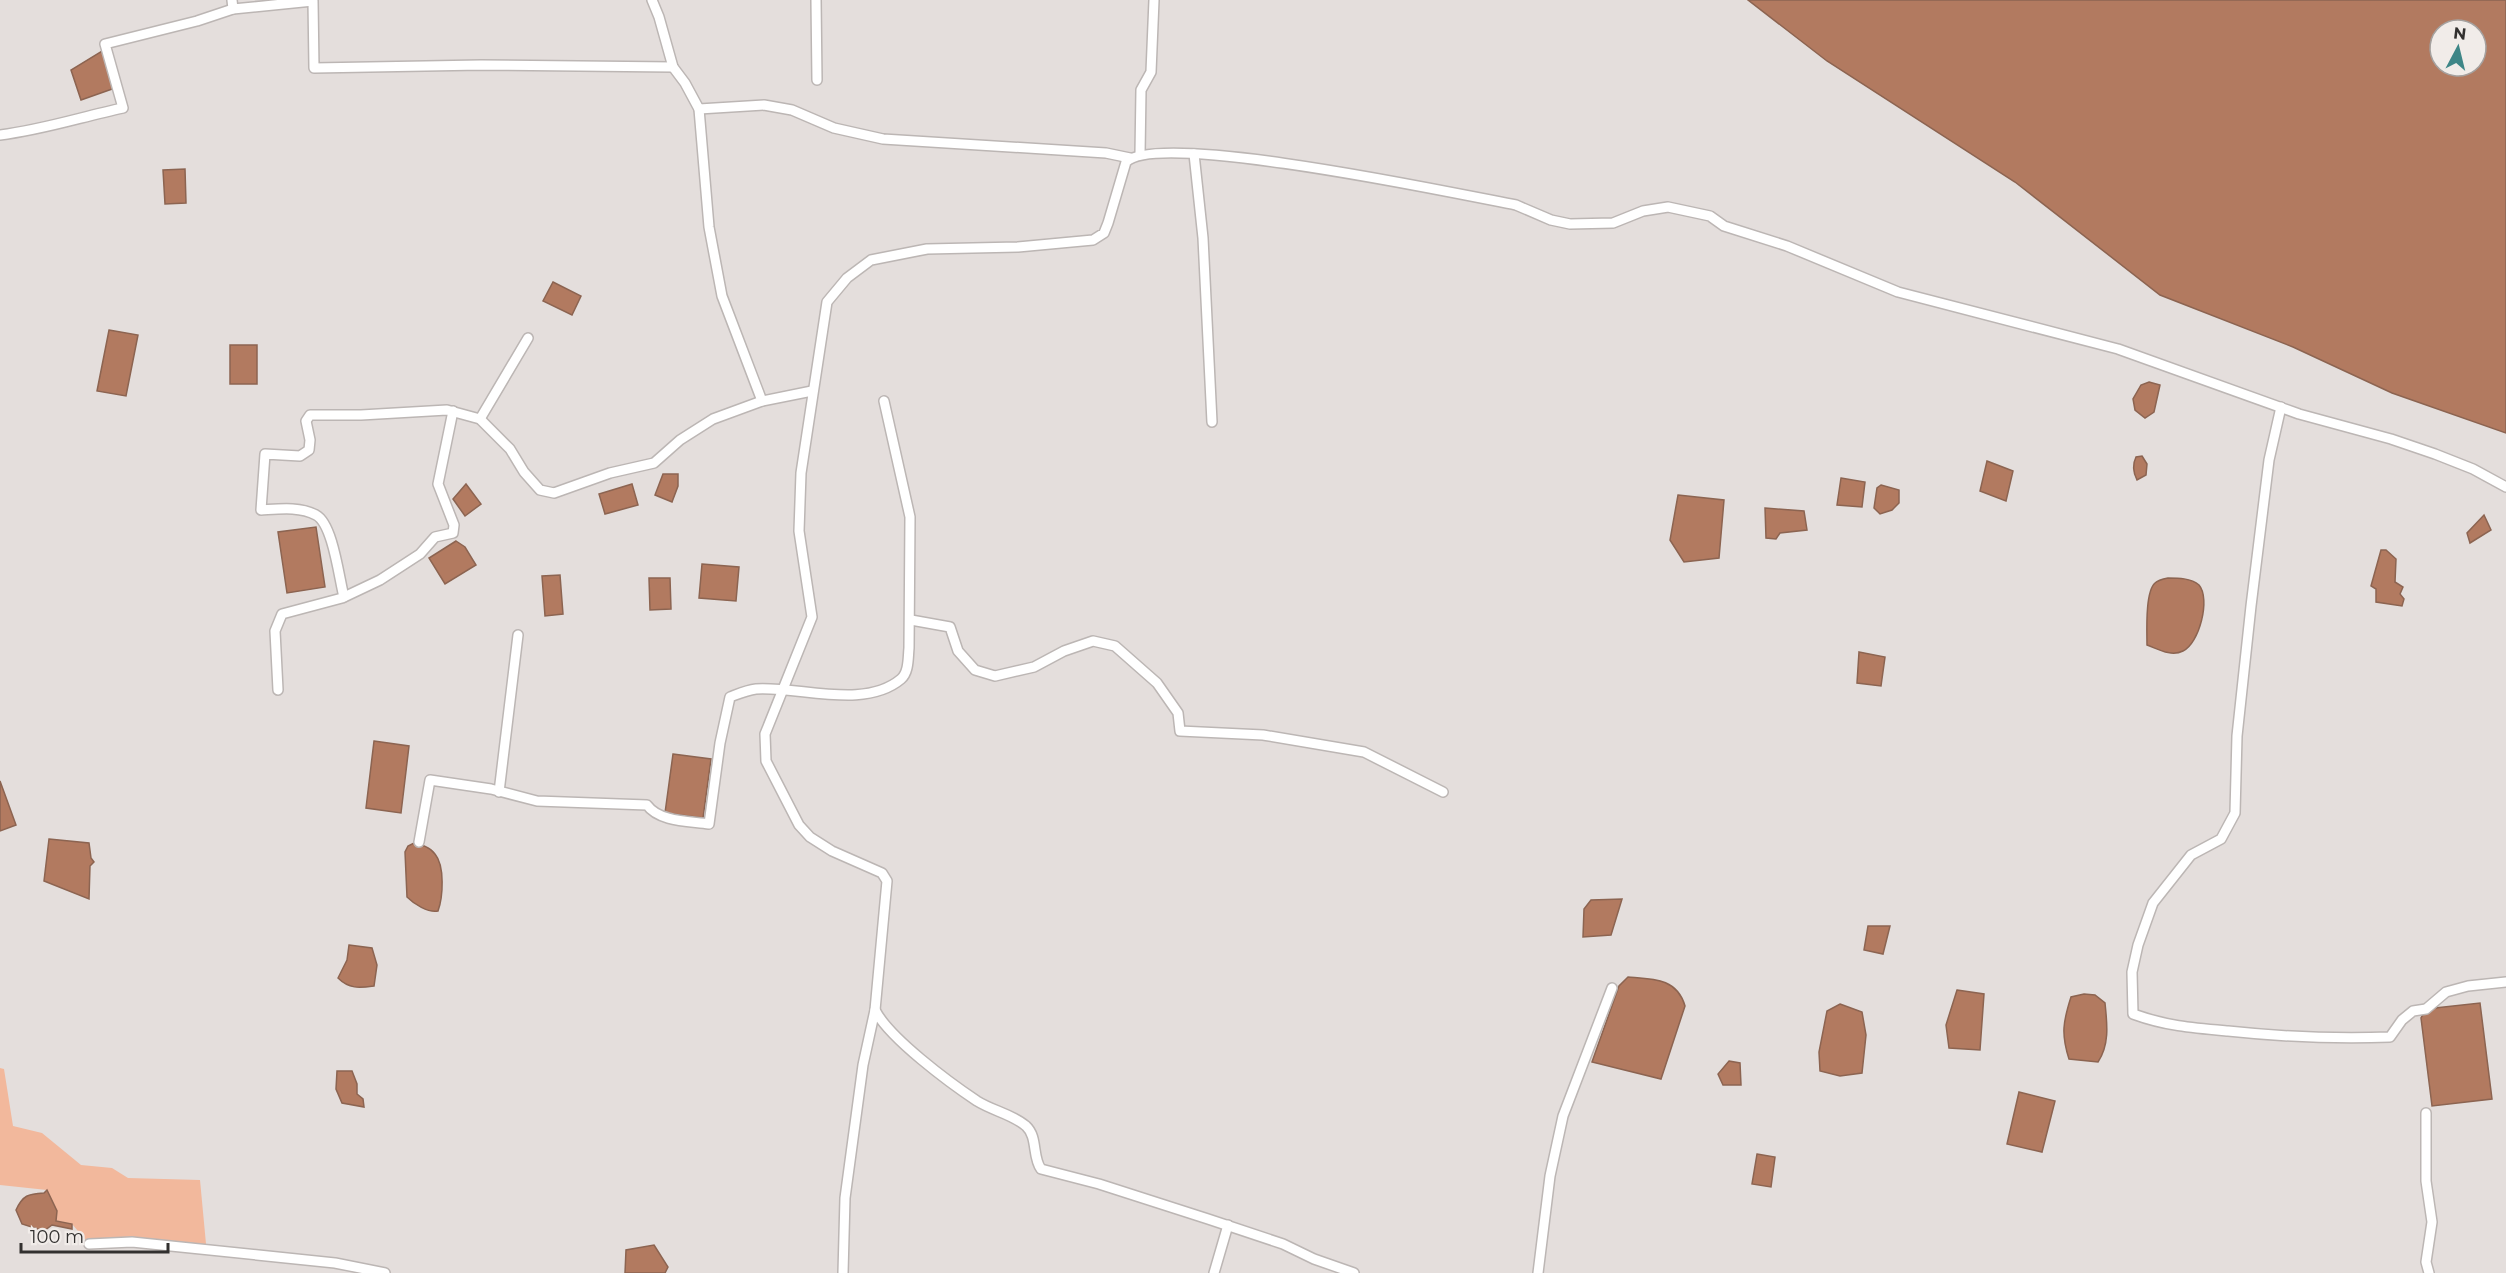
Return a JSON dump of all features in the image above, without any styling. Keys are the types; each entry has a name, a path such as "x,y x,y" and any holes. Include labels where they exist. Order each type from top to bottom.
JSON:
{"street":[{"path":"652,0 673,67 699,109 709,227 722,296 762,401"},
{"path":"816,0 817,80"},
{"path":"1140,154 1141,90 1151,72 1154,0"},
{"path":"0,135 36,130 123,108 105,44 197,21 233,4 313,1 314,68 481,65 673,67"},
{"path":"699,109 764,105 792,110 834,128 883,139 1106,153 1130,158"},
{"path":"843,1273 845,1198 863,1065 875,1010 887,881 882,873 820,844 799,825 766,760 765,734 812,616 799,531 801,473 827,302 847,278 871,260 927,249 1018,247 1093,240 1104,233 1126,162 1140,154 1194,154 1258,159 1516,205 1551,220 1570,224 1613,223 1643,211 1668,207 1710,216 1724,226 1787,246 1898,292 2118,349 2204,382 2227,387 2298,414 2391,439 2436,454 2473,469 2506,487"},
{"path":"1194,154 1203,238 1212,422"},
{"path":"480,419 528,338"},
{"path":"344,597 332,541 324,522 317,515 298,509 261,510 265,454 300,456 309,450 310,440 306,421 310,415 453,411 480,419 510,449 524,472 540,490 554,493 610,473 654,463 680,440 713,419 762,401 813,391"},
{"path":"419,842 430,780 537,801 648,805 652,812 667,817 709,824 720,743 730,697 755,689 850,696 882,688 902,678 907,670 911,620 910,517 884,401"},
{"path":"2281,407 2269,460 2251,606 2237,736 2235,813 2221,839 2191,855 2154,903 2138,945 2132,972 2133,1014 2162,1024 2240,1032 2327,1039 2390,1037 2402,1020 2413,1011 2426,1009 2446,992 2468,986 2506,982"},
{"path":"278,690 275,631 282,614 344,597 380,580 420,554 435,537 453,533 454,525 438,484 453,411"},
{"path":"911,620 950,627 958,651 975,670 995,676 1034,667 1064,651 1093,641 1115,646 1157,683 1178,713 1180,731 1263,735 1364,752 1443,792"},
{"path":"499,792 518,635"},
{"path":"1538,1273 1550,1176 1563,1116 1612,988"},
{"path":"875,1010 882,1024 928,1064 979,1102 1014,1118 1028,1128 1035,1147 1037,1163 1041,1169 1099,1184 1283,1244 1314,1259 1354,1273"},
{"path":"2426,1113 2426,1181 2432,1222 2426,1262 2428,1273"},
{"path":"1214,1273 1228,1226"},
{"path":"90,1244 132,1242 335,1263 385,1273"}],"shaded area":[{"path":"1748,0 2506,0 2506,433 2392,393 2293,347 2160,295 2015,182 1827,61"},
{"path":"102,51 115,88 81,100 71,70"},
{"path":"185,169 186,203 165,204 163,170"},
{"path":"553,282 581,296 572,315 543,301"},
{"path":"109,330 138,335 126,396 97,391"},
{"path":"230,345 257,345 257,384 230,384"},
{"path":"2149,382 2160,385 2154,412 2145,418 2135,410 2133,399 2141,385"},
{"path":"2142,456 2147,464 2146,475 2137,480 2134,463 2136,457"},
{"path":"1987,461 2013,471 2006,501 1980,491"},
{"path":"663,474 678,474 678,486 672,502 655,495"},
{"path":"1841,478 1865,482 1862,507 1837,505"},
{"path":"466,484 481,504 465,516 453,499"},
{"path":"632,484 638,505 605,514 599,494"},
{"path":"1881,485 1899,490 1899,503 1892,510 1880,514 1874,508 1877,488"},
{"path":"1678,495 1724,500 1719,558 1684,562 1670,540"},
{"path":"1765,508 1804,511 1807,530 1780,533 1776,539 1766,538"},
{"path":"2484,515 2491,530 2470,543 2467,533"},
{"path":"316,527 325,587 287,593 278,532"},
{"path":"456,541 465,547 476,565 445,584 429,558"},
{"path":"2381,550 2386,550 2396,559 2395,582 2403,587 2400,594 2404,599 2402,606 2376,602 2376,589 2371,586"},
{"path":"702,564 739,567 736,601 699,598"},
{"path":"560,575 563,614 545,616 542,576"},
{"path":"649,578 670,578 671,609 650,610"},
{"path":"2184,579 2196,583 2199,585 2204,600 2202,621 2194,640 2189,647 2178,653 2165,652 2147,645 2147,612 2152,588 2159,580"},
{"path":"1859,652 1885,657 1881,686 1857,683"},
{"path":"374,741 409,746 401,813 366,808"},
{"path":"673,754 711,759 703,818 665,813"},
{"path":"0,781 16,825 0,831"},
{"path":"49,839 89,843 91,858 94,862 90,866 89,899 44,881"},
{"path":"414,843 431,850 438,859 442,882 438,911 430,911 421,907 407,897 405,852 408,846"},
{"path":"1622,899 1611,935 1583,937 1584,909 1591,900"},
{"path":"1868,926 1890,926 1883,954 1864,950"},
{"path":"349,945 372,948 377,965 374,986 354,987 338,978 347,960"},
{"path":"1628,977 1655,980 1670,985 1681,997 1685,1006 1661,1079 1592,1062 1619,986"},
{"path":"1957,990 1984,994 1980,1050 1949,1048 1946,1025"},
{"path":"2084,994 2095,995 2105,1003 2106,1041 2098,1062 2069,1059 2065,1042 2065,1021 2071,997"},
{"path":"2480,1003 2492,1099 2432,1106 2421,1018 2426,1009"},
{"path":"1840,1004 1862,1012 1866,1035 1862,1073 1840,1076 1820,1071 1819,1052 1827,1011"},
{"path":"1729,1061 1740,1063 1741,1085 1723,1085 1718,1074"},
{"path":"0,1068 4,1069 13,1126 42,1133 81,1165 112,1168 128,1178 200,1180 206,1244 89,1244 72,1224 56,1221 57,1211 47,1190 0,1185"},
{"path":"337,1071 352,1071 357,1084 357,1094 363,1099 364,1107 342,1103 336,1089"},
{"path":"2019,1092 2055,1101 2042,1152 2007,1144"},
{"path":"1757,1154 1775,1157 1771,1187 1752,1184"},
{"path":"47,1190 57,1211 56,1221 72,1224 72,1229 52,1225 44,1231 22,1224 16,1210 21,1201 27,1196 44,1193"},
{"path":"654,1245 668,1267 665,1273 625,1273 626,1250"}]}
